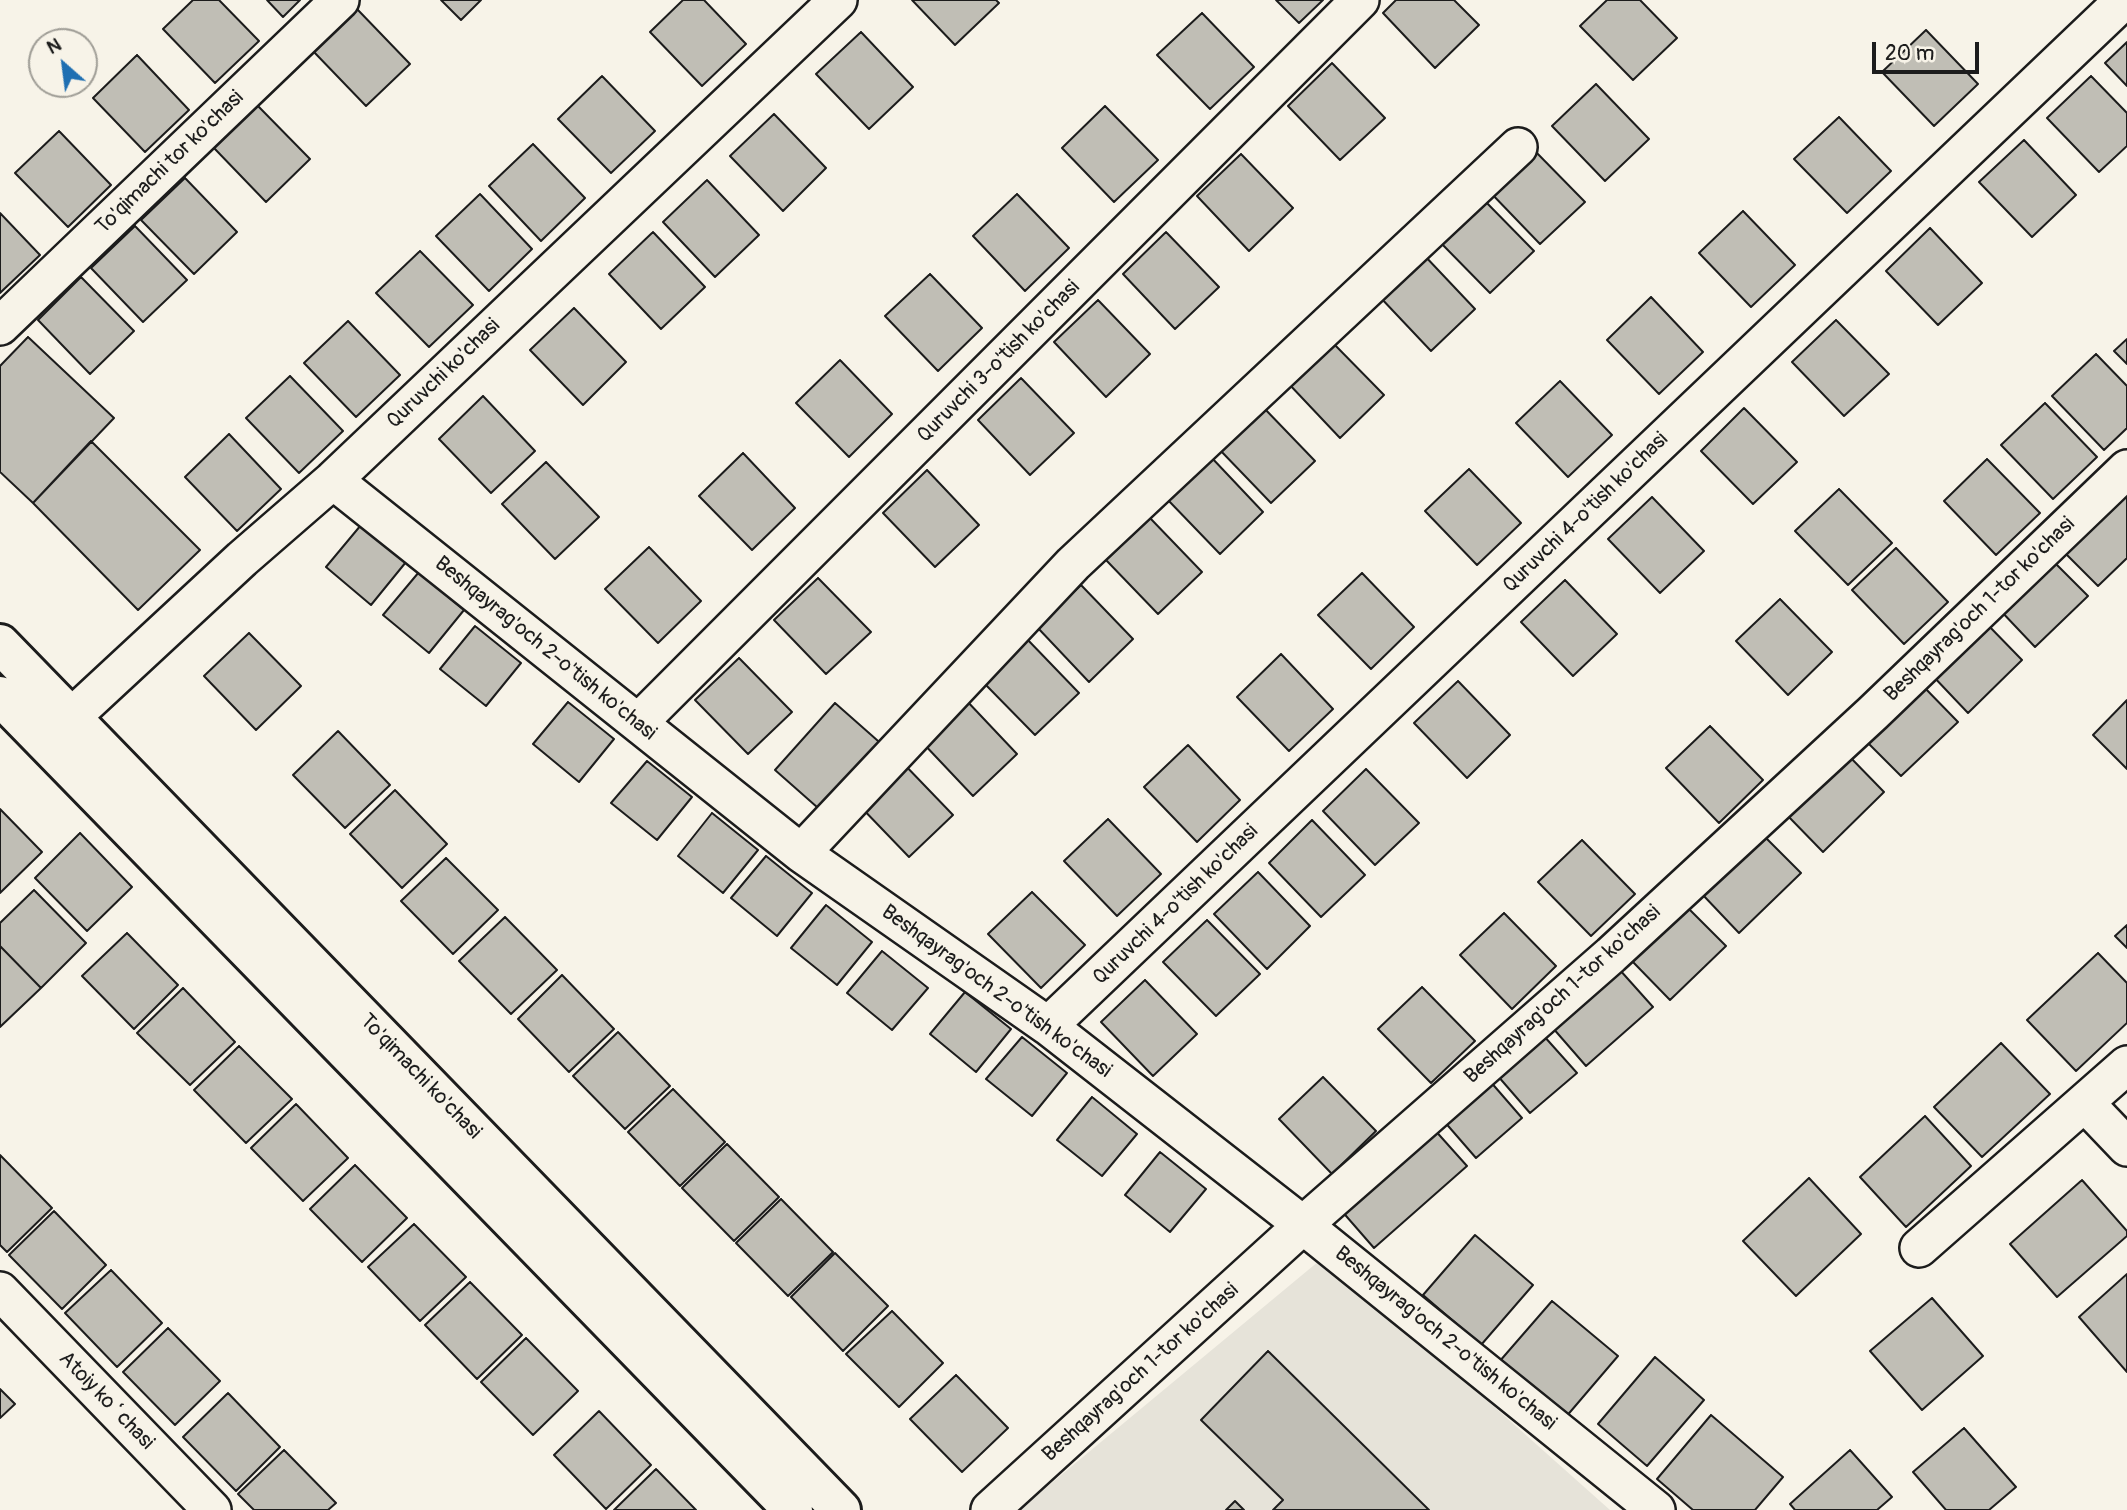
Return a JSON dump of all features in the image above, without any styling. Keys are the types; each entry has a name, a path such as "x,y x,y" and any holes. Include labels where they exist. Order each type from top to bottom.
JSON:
{"main road":[{"name":"To'qimachi ko'chasi","path":"6,677 841,1510"},
{"name":"To'qimachi ko'chasi","path":"58,730 793,1510"}],"street":[{"name":"To'qimachi tor ko'chasi","path":"0,326 340,0"},
{"name":"Quruvchi ko'chasi","path":"58,730 242,559 332,480 838,0"},
{"name":"Quruvchi 3-o'tish ko'chasi","path":"638,723 1360,0"},
{"name":"Quruvchi 4-o'tish ko'chasi","path":"1048,1026 2124,0"},
{"path":"801,852 1073,564 1518,147"},
{"name":"Beshqayrag'och 1-tor ko'chasi","path":"990,1510 1303,1224 1621,946 1873,713 2127,469"},
{"name":"Beshqayrag'och 2-o'tish ko'chasi","path":"332,480 801,852 1048,1026 1303,1224 1656,1510"},
{"path":"1919,1248 2127,1065"},
{"path":"2085,1103 2127,1147"},
{"name":"Atoiy koʻchasi","path":"0,1291 212,1510"}],"shaded area":[{"path":"1325,1256 1610,1510 1019,1510"}],"building":[{"path":"193,0 219,0 259,41 215,83 163,29"},
{"path":"267,0 300,0 283,17"},
{"path":"441,0 481,0 461,20"},
{"path":"683,0 704,0 746,44 702,86 650,32"},
{"path":"912,0 996,0 999,3 955,45"},
{"path":"1276,0 1323,0 1299,23"},
{"path":"1396,0 1454,0 1479,25 1435,68 1383,13"},
{"path":"1607,0 1640,0 1677,38 1633,80 1580,26"},
{"path":"357,9 410,64 366,106 313,51"},
{"path":"1202,13 1254,67 1210,109 1157,55"},
{"path":"1926,30 1978,84 1934,126 1882,72"},
{"path":"861,32 913,87 869,129 816,74"},
{"path":"2127,42 2127,86 2105,63"},
{"path":"137,55 189,110 145,152 93,98 98,98 98,93"},
{"path":"1332,63 1385,118 1340,160 1288,106"},
{"path":"602,76 655,131 611,173 558,119"},
{"path":"2091,76 2127,113 2127,146 2099,172 2047,118"},
{"path":"1596,84 1649,139 1605,181 1552,126"},
{"path":"257,105 310,159 266,202 214,148"},
{"path":"1105,106 1158,160 1114,202 1062,148"},
{"path":"774,114 826,168 783,211 730,156"},
{"path":"1839,117 1891,171 1847,213 1794,159"},
{"path":"59,131 111,185 68,227 15,173"},
{"path":"2024,140 2076,195 2032,237 1979,182"},
{"path":"533,144 585,198 541,241 489,186"},
{"path":"1532,148 1585,202 1540,244 1488,190"},
{"path":"1241,154 1293,208 1249,251 1197,196"},
{"path":"185,178 237,232 194,274 141,220"},
{"path":"707,180 759,235 715,277 663,222"},
{"path":"480,194 532,249 489,291 436,236"},
{"path":"1017,194 1069,248 1025,291 973,236"},
{"path":"1481,197 1534,251 1490,293 1437,239"},
{"path":"1743,211 1795,265 1751,307 1699,253"},
{"path":"0,213 40,255 0,293"},
{"path":"135,226 187,280 143,322 91,268"},
{"path":"1930,228 1982,283 1938,325 1886,271"},
{"path":"653,232 705,287 661,329 609,274"},
{"path":"1166,232 1219,287 1175,329 1123,274"},
{"path":"420,251 473,305 429,347 376,293"},
{"path":"1423,254 1475,309 1431,351 1379,296"},
{"path":"930,274 982,328 938,371 885,316"},
{"path":"81,277 134,331 90,374 38,320"},
{"path":"1651,297 1703,352 1659,394 1607,340"},
{"path":"1098,300 1150,354 1106,397 1054,342"},
{"path":"574,308 626,362 583,405 530,350"},
{"path":"1836,320 1889,374 1844,416 1792,362"},
{"path":"348,321 400,375 356,417 304,363"},
{"path":"28,337 114,418 33,503 0,472 0,366"},
{"path":"2127,339 2127,364 2114,351"},
{"path":"1331,341 1384,395 1340,438 1288,383"},
{"path":"2096,354 2127,386 2127,428 2104,450 2052,396"},
{"path":"840,360 892,414 849,457 796,403"},
{"path":"290,376 343,431 299,473 246,418"},
{"path":"1021,378 1074,433 1030,475 978,420"},
{"path":"1560,381 1612,435 1568,477 1516,423"},
{"path":"483,396 535,451 491,493 439,439"},
{"path":"2045,403 2097,457 2053,499 2001,445"},
{"path":"1263,407 1315,461 1271,503 1219,449"},
{"path":"1744,408 1797,462 1753,504 1701,451"},
{"path":"229,434 281,489 237,531 185,477"},
{"path":"91,441 200,550 138,610 33,503"},
{"path":"743,453 795,508 752,550 699,496"},
{"path":"1211,457 1263,512 1220,554 1167,499"},
{"path":"1987,459 2040,513 1996,555 1944,501"},
{"path":"546,462 599,517 555,559 502,504"},
{"path":"1469,469 1521,523 1477,565 1425,511"},
{"path":"927,470 979,525 935,567 883,513"},
{"path":"1839,489 1892,543 1848,585 1795,531"},
{"path":"2122,491 2127,496 2127,558 2098,586 2062,550"},
{"path":"1652,497 1704,551 1660,593 1608,539"},
{"path":"1150,518 1202,572 1158,614 1106,560"},
{"path":"361,525 406,562 371,605 326,567"},
{"path":"649,547 701,601 658,643 605,589"},
{"path":"1896,548 1948,602 1904,644 1852,590"},
{"path":"2051,559 2088,596 2035,647 1999,609"},
{"path":"419,572 464,610 429,653 383,615"},
{"path":"1362,573 1414,627 1371,669 1318,615"},
{"path":"818,578 871,632 826,674 774,620"},
{"path":"1565,580 1617,634 1573,676 1521,622"},
{"path":"1081,585 1133,639 1089,682 1037,627"},
{"path":"1780,599 1832,652 1788,695 1736,641"},
{"path":"1985,622 2022,660 1968,713 1931,674"},
{"path":"475,626 521,663 486,706 440,669"},
{"path":"249,633 301,686 256,730 204,676"},
{"path":"1026,638 1079,693 1035,735 982,681"},
{"path":"1281,654 1333,709 1289,751 1237,697"},
{"path":"739,658 792,712 748,754 695,700"},
{"path":"1458,681 1510,735 1467,778 1414,723"},
{"path":"1921,684 1958,722 1901,776 1864,739"},
{"path":"965,699 1017,754 973,796 921,741"},
{"path":"2127,700 2127,769 2093,735"},
{"path":"568,702 614,739 579,782 533,744"},
{"path":"835,703 886,748 826,815 775,770"},
{"path":"1710,726 1763,780 1719,823 1666,768"},
{"path":"338,731 390,785 345,828 293,775"},
{"path":"1188,745 1240,800 1197,842 1144,787"},
{"path":"1847,754 1884,792 1823,852 1786,814"},
{"path":"647,761 692,797 657,840 611,803"},
{"path":"901,761 953,815 909,857 857,803"},
{"path":"1366,769 1419,823 1375,865 1323,811"},
{"path":"395,790 447,844 402,888 350,834"},
{"path":"0,809 42,852 0,893"},
{"path":"712,813 758,850 723,893 678,856"},
{"path":"1108,819 1161,874 1117,916 1064,861"},
{"path":"1312,820 1365,875 1321,917 1269,863"},
{"path":"80,833 132,887 87,931 35,878"},
{"path":"1763,835 1801,873 1739,933 1702,894"},
{"path":"1582,840 1635,894 1591,936 1538,882"},
{"path":"766,856 812,893 777,936 731,898"},
{"path":"446,858 498,910 453,954 401,901"},
{"path":"1258,872 1310,926 1267,969 1214,914"},
{"path":"34,890 86,943 41,988 0,946 0,923"},
{"path":"1032,892 1085,945 1041,988 988,934"},
{"path":"826,905 872,942 837,985 791,948"},
{"path":"1687,907 1726,946 1670,1000 1632,961"},
{"path":"1504,913 1556,966 1512,1009 1460,955"},
{"path":"505,917 557,970 511,1014 459,961"},
{"path":"1207,920 1260,974 1216,1016 1163,962"},
{"path":"2127,925 2127,948 2115,936"},
{"path":"127,933 178,985 134,1029 82,976"},
{"path":"0,946 41,988 0,1027"},
{"path":"882,951 928,988 892,1030 847,993"},
{"path":"2098,953 2127,983 2127,1023 2076,1071 2027,1020"},
{"path":"1619,969 1653,1007 1586,1066 1552,1027"},
{"path":"562,975 614,1029 569,1072 518,1019"},
{"path":"1145,980 1197,1034 1153,1076 1101,1022"},
{"path":"1422,987 1475,1041 1431,1083 1378,1029"},
{"path":"183,988 235,1042 190,1085 137,1033"},
{"path":"965,992 1011,1029 976,1072 930,1034"},
{"path":"618,1032 670,1086 625,1129 573,1076"},
{"path":"1543,1035 1577,1073 1530,1113 1497,1075"},
{"path":"1022,1037 1067,1073 1032,1116 986,1079"},
{"path":"2001,1043 2050,1094 1982,1157 1934,1107"},
{"path":"239,1046 292,1099 246,1143 194,1090"},
{"path":"1323,1077 1376,1131 1332,1174 1279,1119"},
{"path":"1489,1080 1522,1118 1476,1158 1443,1120"},
{"path":"673,1089 725,1142 680,1186 628,1132"},
{"path":"1092,1097 1137,1134 1102,1176 1057,1140"},
{"path":"296,1104 348,1158 303,1201 251,1148"},
{"path":"1925,1116 1971,1166 1906,1227 1860,1177"},
{"path":"1433,1128 1467,1166 1374,1248 1340,1209"},
{"path":"727,1144 779,1197 734,1241 682,1188"},
{"path":"1160,1152 1206,1189 1170,1232 1125,1195"},
{"path":"0,1155 52,1208 7,1252 0,1245"},
{"path":"355,1165 407,1218 362,1262 310,1209"},
{"path":"1809,1178 1861,1234 1796,1296 1743,1241"},
{"path":"2082,1180 2127,1231 2127,1236 2057,1297 2010,1244"},
{"path":"781,1199 833,1252 788,1296 736,1243"},
{"path":"54,1211 106,1265 62,1309 9,1255"},
{"path":"414,1224 466,1277 420,1321 368,1267"},
{"path":"1475,1235 1533,1285 1481,1345 1423,1295"},
{"path":"835,1253 888,1306 843,1351 791,1297"},
{"path":"111,1270 162,1323 117,1367 65,1313"},
{"path":"2127,1274 2127,1372 2079,1317"},
{"path":"470,1282 522,1335 477,1379 425,1325"},
{"path":"1932,1298 1983,1356 1922,1410 1870,1351"},
{"path":"1552,1301 1618,1356 1565,1418 1499,1362"},
{"path":"892,1311 943,1363 899,1407 846,1354"},
{"path":"168,1328 220,1381 175,1425 123,1372"},
{"path":"526,1338 578,1391 533,1435 481,1382"},
{"path":"1268,1351 1429,1510 1273,1510 1283,1500 1201,1420"},
{"path":"1655,1357 1704,1400 1647,1466 1598,1424"},
{"path":"956,1375 1008,1428 962,1472 910,1419"},
{"path":"0,1389 15,1404 0,1418"},
{"path":"228,1393 280,1447 236,1491 183,1437"},
{"path":"599,1411 651,1465 606,1509 554,1455"},
{"path":"1711,1415 1783,1477 1755,1510 1693,1510 1657,1479"},
{"path":"1964,1428 2016,1487 1989,1510 1946,1510 1913,1472"},
{"path":"284,1450 336,1503 328,1510 254,1510 238,1494"},
{"path":"1850,1450 1892,1497 1877,1510 1795,1510 1790,1504"},
{"path":"656,1469 696,1510 614,1510"},
{"path":"1235,1501 1244,1510 1226,1510"}]}
